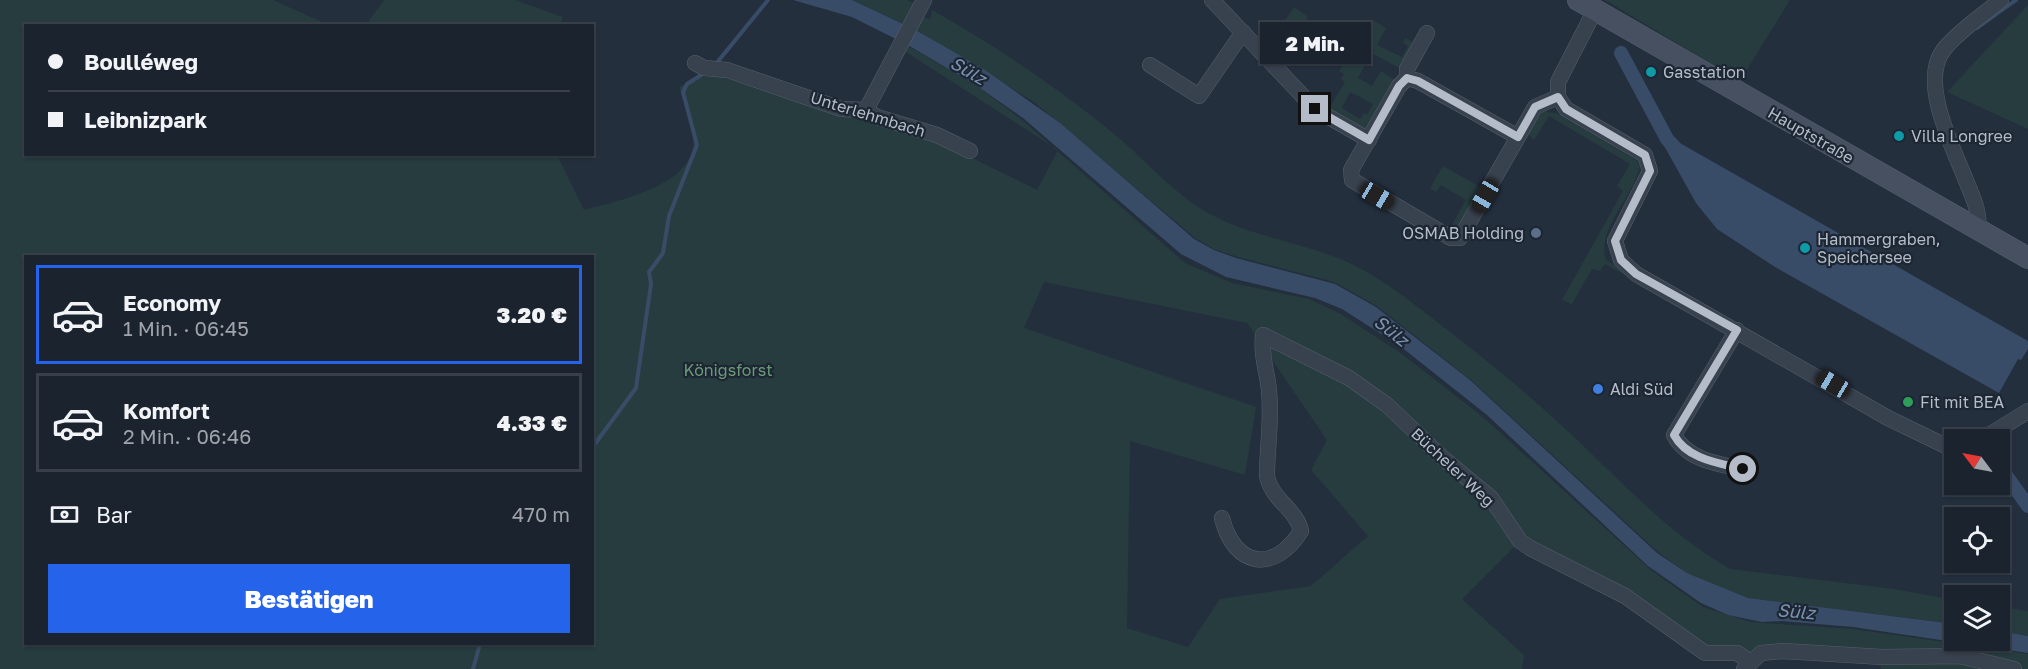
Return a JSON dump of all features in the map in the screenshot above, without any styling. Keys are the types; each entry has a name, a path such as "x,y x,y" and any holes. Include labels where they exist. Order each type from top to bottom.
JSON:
{"main road":[{"name":"Hauptstraße","path":"1586,5 2028,258"}],"street":[{"path":"1212,0 1315,109 1369,140"},
{"path":"1978,231 1977,209 1941,118 1934,83 1935,67 1944,48 2001,0"},
{"path":"866,110 922,3"},
{"path":"1586,5 1558,82 1558,97 1566,109 1645,155 1650,171 1615,241 1621,260 1636,274 1898,423 1944,445"},
{"path":"1150,65 1199,96 1243,32"},
{"path":"1426,33 1407,69 1407,78 1399,86 1352,170 1352,180 1451,238 1460,238 1535,107 1558,97"},
{"name":"Unterlehmbach","path":"695,63 704,68 727,70 841,110 866,110 877,117 937,135 970,151"},
{"path":"1407,78 1418,81 1518,137"},
{"path":"1737,330 1674,435 1680,446 1708,462 1743,469"},
{"name":"Bücheler Weg","path":"1222,518 1225,531 1243,554 1258,560 1276,558 1287,550 1301,531 1298,523 1269,486 1267,476 1270,411 1269,391 1261,357 1263,335 1349,378 1387,405 1445,460 1491,498 1520,541 1625,596 1705,653 1737,653 1747,665 1761,653 1783,651 1882,657 1960,656 2014,669"},
{"path":"1999,429 2028,411"}],"green space":[{"name":"Königsforst","path":"0,0 273,0 327,24 24,24 24,156 557,156 584,210 632,197 665,182 678,172 688,160 693,146 691,125 679,87 701,77 717,76 936,140 1037,190 1057,151 1185,263 1232,283 1309,299 1341,314 1402,354 1483,417 1651,570 1703,607 1750,622 1853,629 1944,642 1944,651 2007,651 2028,654 2028,669 1881,669 1880,660 1702,659 1617,599 1516,545 1462,599 1524,655 1522,669 0,669","holes":["1044,282 1247,323 1327,440 1311,470 1368,536 1311,586 1220,599 1188,647 1127,628 1130,441 1245,475 1256,407 1024,328"]},
{"path":"384,0 515,0 563,17 561,24 367,24"},
{"path":"852,0 907,0 917,4 905,24"},
{"path":"1605,0 1790,0 1740,81"},
{"path":"2028,5 2028,129 1947,92"},
{"path":"1294,7 1308,17 1294,39 1279,30"},
{"path":"932,10 1025,67 1112,132 1196,206 1242,228 1341,259 1400,293 1521,390 1667,524 1730,569 1894,589 1944,598 1944,623 1748,598 1687,573 1658,552 1471,380 1377,306 1334,282 1238,257 1214,249 1195,238 1034,102 915,29 921,17 931,19"},
{"path":"1374,21 1386,28 1377,45 1402,57 1408,46 1403,43 1405,38 1416,44 1401,69 1359,46"},
{"path":"906,45 974,84 1021,119 1052,146 903,50"},
{"path":"1353,49 1369,58 1358,78 1372,86 1381,71 1395,80 1365,130 1327,112 1345,82 1341,79 1344,74 1339,71","holes":["1350,92 1373,104 1367,115 1364,113 1360,119 1342,108"]},
{"path":"1543,111 1558,114 1636,160 1640,166 1636,178 1606,236 1604,248 1606,260 1689,310 1605,264 1600,271 1592,269 1572,304 1562,300 1623,191 1617,186 1630,164 1549,116 1534,140 1529,135 1529,129"},
{"path":"1443,166 1482,188 1459,228 1449,230 1466,200 1441,185 1436,192 1430,188"},
{"path":"2010,608 2028,611 2028,636 2010,633"}],"water":[{"name":"Sülz","path":"793,0 852,0 914,29 985,70 1060,123 1194,239 1236,258 1335,284 1376,307 1470,380 1657,553 1687,573 1748,598 1944,623 1944,641 1853,627 1782,621 1762,622 1728,615 1701,603 1648,566 1487,415 1400,346 1342,309 1315,298 1226,277 1181,254 1023,118 974,84 906,44 852,17"},
{"name":"Hammergraben, Speichersee","path":"1671,138 2028,341 2028,349 2021,360 2018,359 1999,393 1775,267 1717,229 1696,203 1662,142"},
{"path":"2010,633 2028,636 2028,653 2010,650"}],"waterway":[{"path":"715,65 768,0"},
{"path":"1977,28 2016,0"},
{"path":"1621,53 1667,139 1678,151"},
{"path":"594,445 636,388 651,284 649,272 663,253 669,216 697,145 683,92 687,84 706,72"},
{"path":"2010,481 2028,506"},
{"path":"473,669 480,645"}],"place":[{"name":"Gasstation","path":"1651,72"},
{"name":"Villa Longree","path":"1899,136"},
{"name":"OSMAB Holding","path":"1536,233"},
{"name":"Hammergraben, Speichersee","path":"1805,248"},
{"name":"Aldi Süd","path":"1598,389"},
{"name":"Fit mit BEA","path":"1908,402"}],"route":[{"path":"1315,109 1369,140 1399,86 1407,78 1418,81 1518,137 1535,107 1558,97 1566,109 1645,155 1650,171 1615,241 1621,260 1636,274 1737,330 1674,435 1680,446 1708,462 1743,469"}]}
